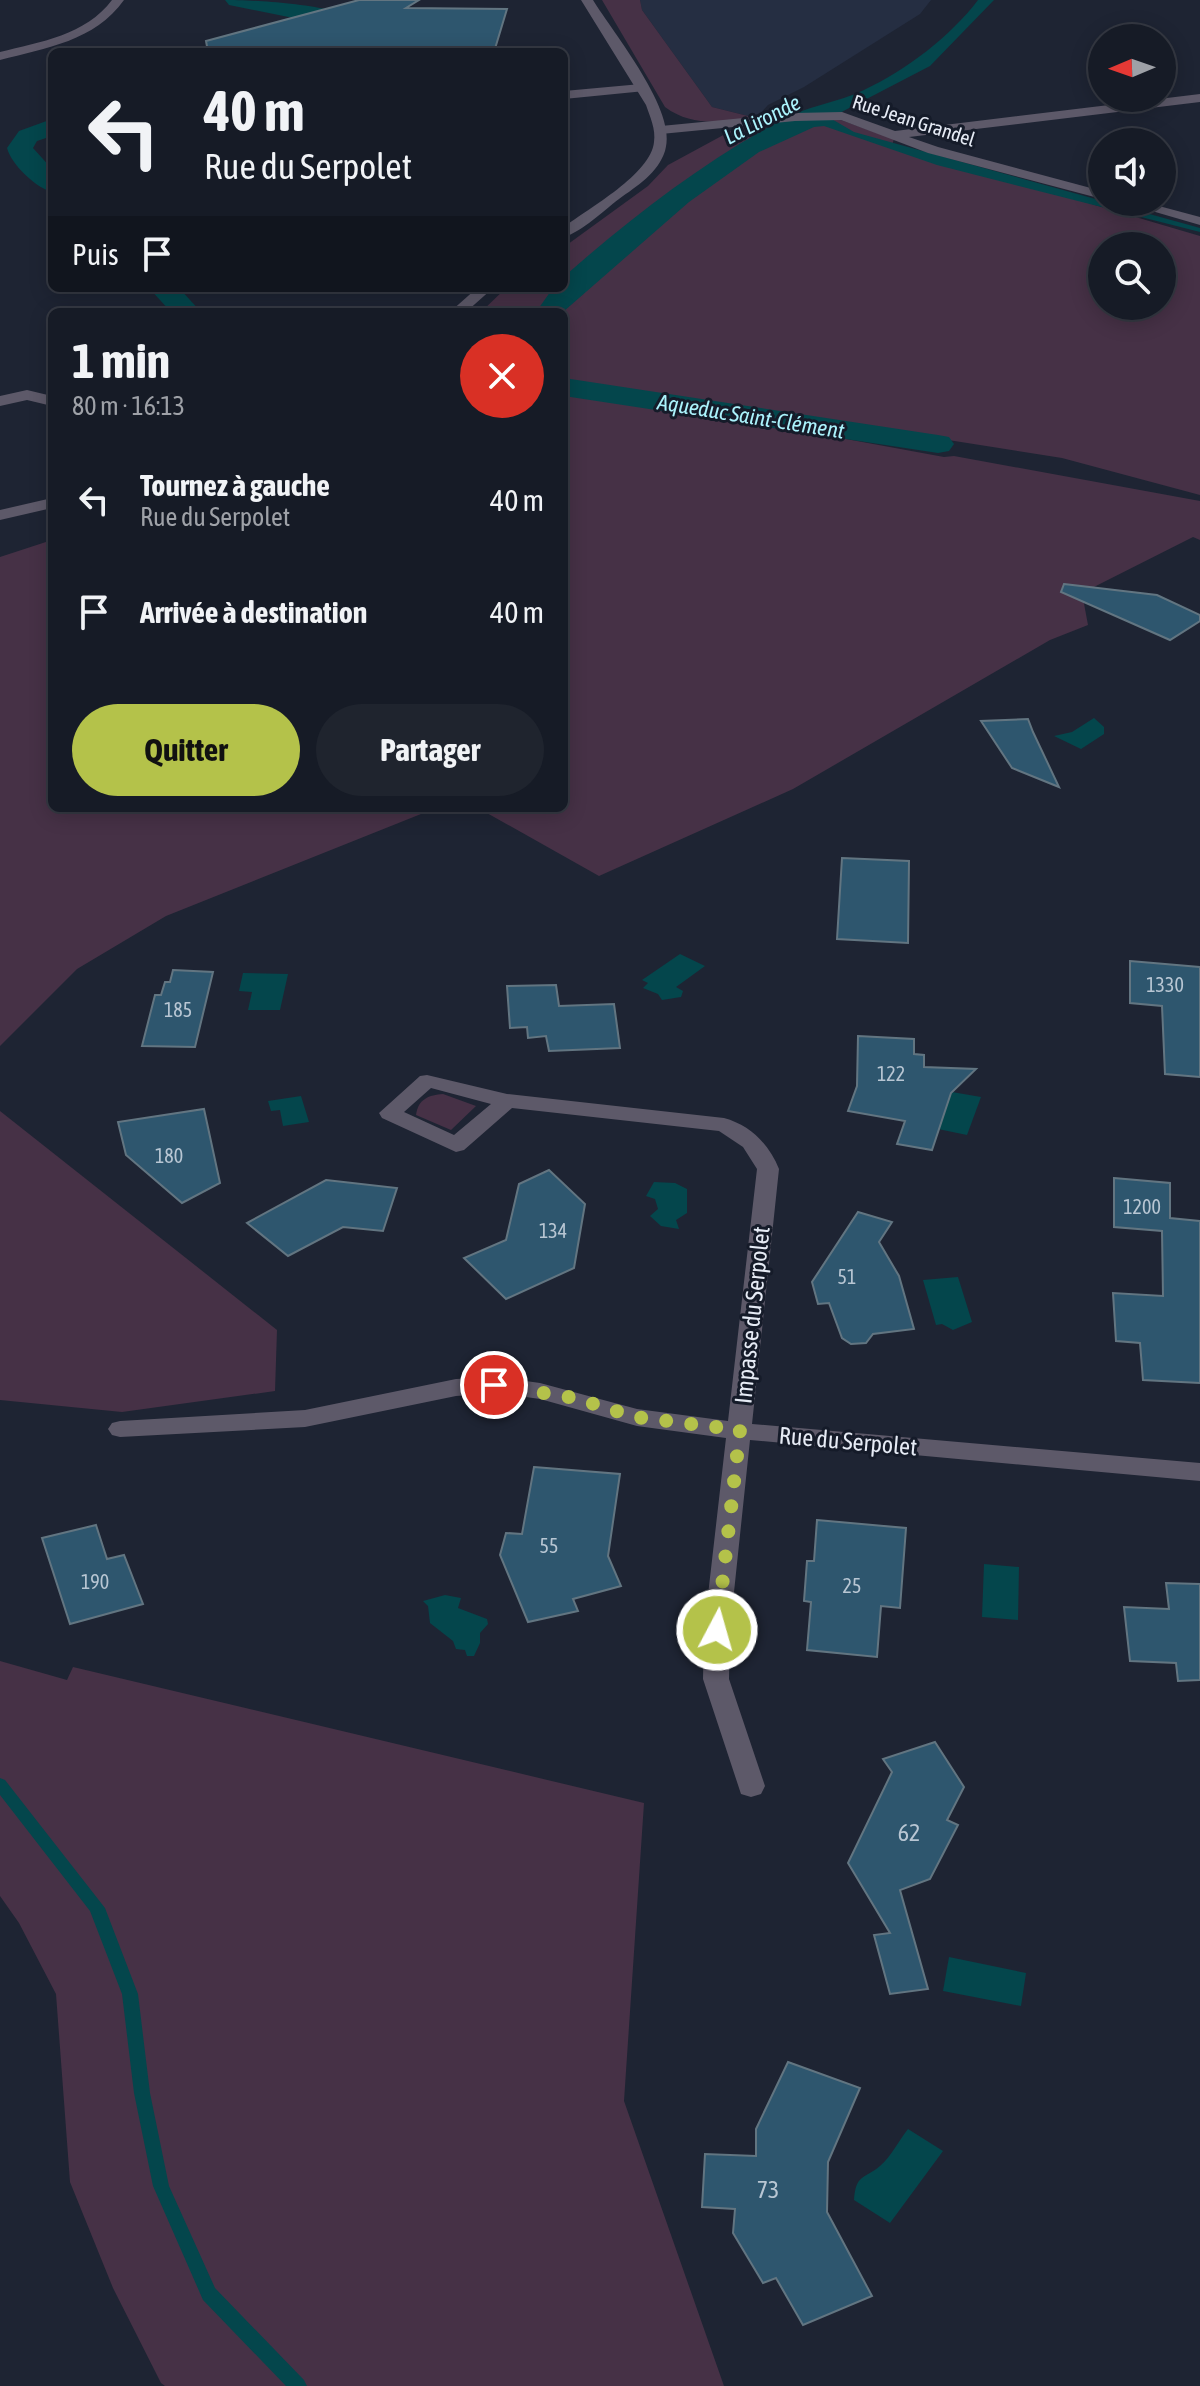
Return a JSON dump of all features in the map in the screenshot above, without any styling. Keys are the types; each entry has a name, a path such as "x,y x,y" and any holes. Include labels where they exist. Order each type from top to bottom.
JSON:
{"street":[{"path":"0,56 89,28 110,15 118,0"},
{"path":"568,230 644,174 660,150 661,130 641,88 587,0"},
{"path":"568,95 641,88"},
{"path":"894,134 1200,98"},
{"name":"Rue Jean Grandel","path":"661,130 770,119 842,116 933,150 1088,191"},
{"path":"1176,215 1200,221"},
{"path":"462,308 481,292"},
{"path":"0,401 27,395 48,400"},
{"path":"0,515 48,504"},
{"name":"Impasse du Serpolet","path":"507,1101 724,1125 739,1132 764,1156 768,1169 717,1630 716,1679 751,1786"},
{"name":"Rue du Serpolet","path":"120,1429 310,1418 461,1388 494,1385 575,1398 635,1417 740,1430 1200,1472"}],"shaded area":[{"path":"602,0 640,0 642,10 712,107 756,118 698,120 676,114 665,107"},
{"path":"640,0 931,0 920,14 804,87 768,105 756,118 712,107 642,10"},
{"path":"978,0 994,0 930,66 830,118 854,132 1088,197 1088,203 937,165 824,126 814,127 759,152 689,202 568,308 539,308 550,292 568,292 568,273 695,173 779,121 880,82 941,39"},
{"path":"838,119 894,139 892,145 1088,203 1088,216 1132,216 1200,236 1200,495 1062,458 796,416 786,428 1200,501 1200,540 1193,537 1082,593 1088,625 1050,640 793,789 599,876 485,812 568,812 568,308 485,308 502,292 568,292 568,244 648,186 668,165 740,126"},
{"path":"1137,216 1157,216 1200,228 1200,232"},
{"path":"48,541 48,812 426,812 166,916 77,969 0,1046 0,557"},
{"path":"1094,718 1104,727 1104,734 1081,749 1054,736 1072,732"},
{"path":"680,954 705,966 676,987 683,991 681,997 662,1000 658,994 643,988 648,983 642,980"},
{"path":"243,973 288,974 280,1010 248,1010 252,992 239,991"},
{"path":"952,1092 981,1097 967,1135 938,1129"},
{"path":"443,1094 476,1106 451,1130 416,1115 425,1099"},
{"path":"301,1096 309,1122 283,1126 280,1110 271,1111 268,1101"},
{"path":"0,1111 277,1330 275,1391 122,1412 0,1400"},
{"path":"654,1182 675,1183 687,1189 687,1213 676,1220 679,1229 661,1226 650,1216 658,1209 655,1199 646,1196"},
{"path":"958,1277 972,1322 953,1330 942,1324 936,1325 923,1280"},
{"path":"984,1564 1019,1567 1018,1620 982,1617"},
{"path":"445,1595 461,1598 458,1608 487,1619 488,1624 480,1633 480,1643 474,1656 467,1656 465,1650 456,1649 453,1641 430,1623 428,1606 423,1601"},
{"path":"0,1661 67,1680 73,1667 644,1803 624,2101 724,2386 165,2386 161,2383 113,2288 70,2182 56,1994 19,1923 0,1896"},
{"path":"949,1957 1026,1973 1021,2006 943,1991"},
{"path":"908,2129 943,2151 890,2223 854,2200 855,2192 861,2178 884,2162"}],"building":[{"path":"359,0 419,0 406,8 507,9 495,48 207,48 206,41"},
{"path":"1064,584 1157,595 1200,615 1200,621 1170,640 1061,592"},
{"path":"1028,719 1059,787 1012,768 981,721"},
{"path":"842,858 909,861 908,943 837,939"},
{"path":"1130,961 1200,967 1200,1077 1165,1074 1162,1006 1130,1003"},
{"path":"173,970 213,972 195,1047 142,1046 155,995 161,995 165,982 170,982"},
{"path":"556,985 559,1006 614,1004 620,1048 549,1051 546,1036 528,1038 527,1027 510,1028 507,986"},
{"path":"858,1036 914,1039 914,1054 924,1055 924,1067 976,1069 951,1093 932,1150 897,1144 905,1121 848,1111 857,1086"},
{"path":"204,1109 220,1183 182,1203 126,1155 118,1122"},
{"path":"549,1170 585,1204 574,1268 506,1299 464,1258 506,1240 519,1184"},
{"path":"1114,1178 1170,1183 1170,1218 1200,1221 1200,1383 1143,1380 1140,1343 1116,1341 1113,1293 1163,1296 1162,1231 1114,1227"},
{"path":"326,1180 397,1188 383,1231 343,1227 288,1256 247,1223"},
{"path":"858,1212 892,1222 879,1242 899,1276 914,1329 873,1334 866,1343 851,1344 842,1338 829,1303 818,1304 812,1282"},
{"path":"534,1467 620,1474 608,1556 621,1586 573,1599 578,1611 528,1622 500,1555 506,1533 522,1534"},
{"path":"817,1520 906,1528 900,1608 881,1606 877,1657 807,1650 811,1602 804,1601 807,1561 814,1561"},
{"path":"96,1525 107,1559 124,1555 143,1604 70,1624 42,1538"},
{"path":"1166,1583 1200,1584 1200,1680 1178,1681 1176,1663 1130,1661 1124,1607 1169,1609"},
{"path":"935,1742 964,1787 947,1820 958,1825 930,1879 900,1890 928,1989 890,1994 874,1935 890,1933 848,1863 892,1772 883,1759"},
{"path":"788,2062 860,2088 828,2162 827,2212 872,2296 803,2325 776,2278 763,2283 733,2233 735,2209 702,2207 705,2154 756,2156 756,2129"}],"waterway":[{"name":"Aqueduc Saint-Clément","path":"237,0 329,18 371,35 367,42 347,48"},
{"name":"Aqueduc Saint-Clément","path":"48,128 28,136 20,148 21,154 48,180"},
{"name":"Aqueduc Saint-Clément","path":"167,292 183,308"},
{"name":"Aqueduc Saint-Clément","path":"568,388 938,444"},
{"path":"0,1784 97,1908 130,1994 142,2093 161,2186 209,2294 298,2386"}],"route":[{"path":"494,1385 536,1389 655,1421 740,1430 717,1630"}],"water label":[{"name":"La Lironde","path":"762,119"}]}
